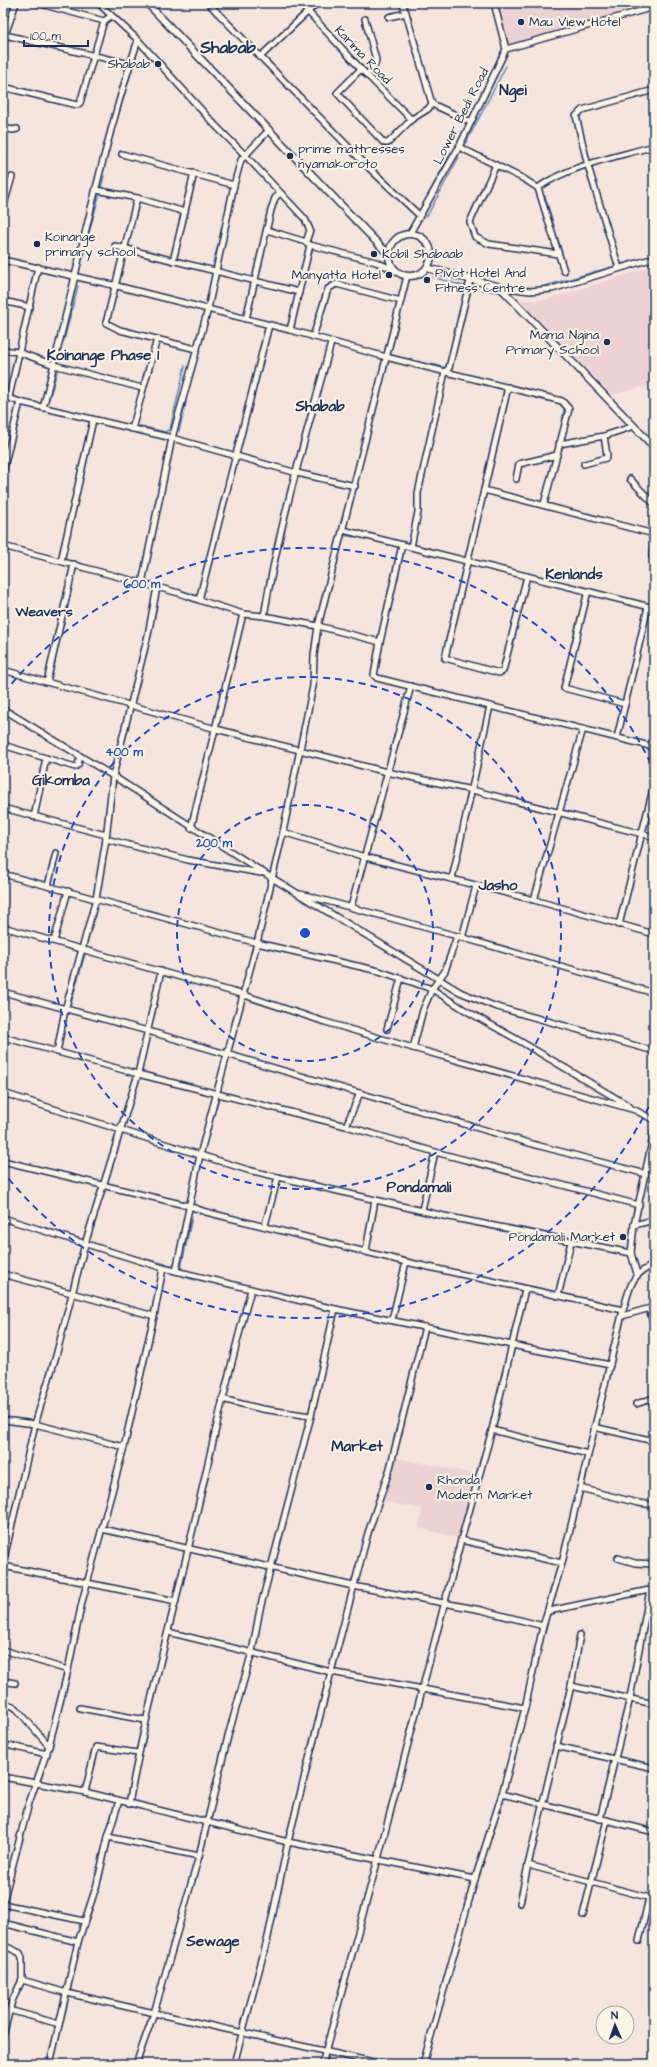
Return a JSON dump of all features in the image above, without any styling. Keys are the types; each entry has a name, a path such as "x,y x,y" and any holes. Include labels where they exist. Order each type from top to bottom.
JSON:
{"street":[{"path":"3,43 16,3"},
{"path":"37,3 104,21"},
{"path":"98,3 138,40 309,225 310,230 308,244 290,330"},
{"path":"147,3 268,131 388,254 391,266 396,271"},
{"path":"208,3 419,216"},
{"name":"Karima Road","path":"300,3 361,69 412,119"},
{"path":"260,57 317,3"},
{"path":"402,3 432,104 471,122"},
{"path":"494,3 506,49 654,7"},
{"path":"389,17 406,13"},
{"path":"3,87 77,105 83,98 104,21 111,16"},
{"path":"365,19 376,60 375,66 367,75"},
{"path":"5,35 130,64"},
{"path":"43,408 76,276 85,227 138,40"},
{"name":"Lower Bedi Road","path":"410,232 459,148 506,49"},
{"path":"361,69 337,93 386,144 412,119 428,109 432,104"},
{"path":"619,268 588,166 576,114 582,110 654,90"},
{"path":"3,128 13,130 17,129"},
{"path":"142,583 172,438 208,309 234,185 241,160 268,131"},
{"path":"538,188 557,176 654,146"},
{"path":"459,148 496,164 532,183 538,188 564,271"},
{"path":"122,154 234,185"},
{"path":"496,164 470,222 475,237 490,244 558,254"},
{"path":"172,261 194,173"},
{"path":"3,208 12,177"},
{"path":"96,190 137,198 185,212"},
{"path":"246,319 266,230 275,198 280,193"},
{"path":"137,198 124,249 117,286 106,323 120,330 196,349"},
{"path":"266,230 308,244 376,262 407,276 421,273 427,268 431,256 428,244 410,232 393,241 388,254"},
{"path":"115,246 254,282 299,292"},
{"path":"427,268 500,287 538,291 571,283 654,258"},
{"path":"3,260 117,286 290,330 331,343 556,398 566,404 569,409 544,504"},
{"path":"9,397 38,267"},
{"path":"176,1271 200,1155 216,1092 244,995 283,832 314,679 314,655 318,626 355,486 407,276"},
{"path":"411,548 418,512 417,499 445,372 449,368 470,280"},
{"path":"313,337 328,289 336,284 400,301"},
{"path":"500,287 654,447"},
{"path":"3,301 30,307"},
{"path":"199,600 211,561 235,455 269,325"},
{"path":"132,429 142,388 157,339"},
{"path":"264,616 272,574 296,473 331,343"},
{"path":"3,350 18,352 54,366 142,388"},
{"path":"508,387 469,561 444,656 446,658 499,673 503,671 527,576"},
{"path":"3,396 43,408 172,438 296,473 355,486"},
{"path":"3,471 20,402"},
{"path":"61,562 93,420"},
{"path":"560,444 604,436 634,426"},
{"path":"584,464 606,458 607,455 604,436"},
{"path":"516,479 519,464 557,455"},
{"path":"630,479 654,504"},
{"path":"484,490 544,504 654,534 652,556"},
{"path":"343,530 651,607 624,704 617,738"},
{"path":"402,545 380,642 374,677 654,747"},
{"path":"3,546 157,587 243,614 264,616 318,626 380,642"},
{"path":"47,682 74,564"},
{"path":"57,1052 66,1010 96,898 106,837 113,776 129,705 148,635 157,587"},
{"path":"588,591 564,688 624,704"},
{"path":"191,828 243,614"},
{"path":"3,670 216,729 387,772 472,790 654,837"},
{"path":"351,907 410,686"},
{"path":"452,879 490,706"},
{"path":"3,709 113,776 264,874 469,997 494,1006 654,1051"},
{"path":"534,900 583,729"},
{"path":"3,745 76,767 80,756"},
{"path":"34,817 46,758"},
{"path":"619,925 654,785"},
{"path":"3,808 188,860 264,874"},
{"path":"283,832 365,856 534,900 654,934"},
{"path":"48,886 56,853"},
{"path":"3,874 96,898 257,944 401,978 432,989 465,1010 654,1120"},
{"path":"413,1048 423,1010 432,989 440,980 460,937 476,886"},
{"path":"54,941 68,891"},
{"path":"294,892 460,937 654,993"},
{"path":"3,927 244,995 322,1021 413,1048 635,1110"},
{"path":"3,1563 35,1424 56,1356 85,1244 138,1074 161,971"},
{"path":"387,1029 401,978"},
{"path":"3,992 148,1031 536,1145 646,1174"},
{"path":"3,1037 138,1074 216,1092 346,1126 435,1152 639,1205"},
{"path":"3,1093 248,1170 375,1200 631,1253"},
{"path":"346,1126 360,1093"},
{"path":"423,2064 475,1879 502,1794 525,1708 543,1626 549,1611 562,1563 623,1310 637,1274 631,1253 634,1225 654,1132"},
{"path":"422,1210 435,1152"},
{"path":"3,1161 189,1206 206,1212 265,1225 406,1262 525,1290 623,1310"},
{"path":"265,1225 278,1177"},
{"path":"366,1251 375,1200"},
{"path":"3,1218 163,1268 251,1290 610,1365"},
{"path":"634,1225 654,1220"},
{"path":"558,1296 572,1242"},
{"path":"392,1320 406,1262"},
{"path":"637,1274 654,1266"},
{"path":"84,1922 3,1903 29,1802 47,1754 88,1584 124,1447 154,1316 163,1268"},
{"path":"3,1274 154,1316"},
{"path":"129,1804 145,1720 176,1601 235,1344 251,1290"},
{"path":"322,2064 378,1860 444,1603 492,1430 525,1290"},
{"path":"136,2064 154,2013 199,1856 206,1822 252,1652 260,1609 311,1416 335,1308"},
{"path":"622,1316 651,1308 654,1325"},
{"path":"234,2064 268,1937 288,1842 353,1586 390,1468 425,1327"},
{"path":"636,1404 654,1398"},
{"path":"222,1399 262,1409 311,1416"},
{"path":"3,1420 35,1424 124,1447"},
{"path":"594,1426 654,1441"},
{"path":"492,1430 588,1454"},
{"path":"580,1488 638,1503 654,1505"},
{"path":"102,1529 353,1586 481,1610 543,1626"},
{"path":"461,1540 562,1563"},
{"path":"618,1558 635,1563 654,1564"},
{"path":"3,1566 176,1601"},
{"path":"549,1611 652,1590 630,1698 600,1819"},
{"path":"168,1632 331,1672 525,1708"},
{"path":"520,1903 541,1804 572,1686 580,1635"},
{"path":"3,1650 68,1670"},
{"path":"3,1681 15,1684"},
{"path":"572,1686 654,1704"},
{"path":"3,1703 17,1709 49,1746"},
{"path":"80,1708 145,1720"},
{"path":"11,1746 47,1754"},
{"path":"556,1746 654,1768"},
{"path":"85,1792 96,1747 138,1753"},
{"path":"3,1777 85,1792 288,1842 475,1879"},
{"path":"502,1794 654,1832"},
{"path":"50,2064 78,1942 97,1884 108,1837 119,1801"},
{"path":"583,1915 608,1820"},
{"path":"108,1837 199,1856"},
{"path":"528,1865 651,1898 639,1941"},
{"path":"3,1923 78,1942"},
{"path":"3,1945 20,1953 22,1980 9,2010 4,2036"},
{"path":"22,1980 67,1993 242,2032 325,2053 382,2064"},
{"path":"9,2010 59,2024"}],"shaded area":[{"path":"494,3 654,3 654,5 508,48"},
{"name":"Mama Ngina Primary School","path":"654,266 654,384 611,395 520,300 545,300"},
{"name":"Rhonda Modern Market","path":"397,1458 476,1474 458,1538 419,1528 422,1509 382,1501"}],"waterway":[{"path":"346,49 352,55"},
{"path":"466,143 506,66"},
{"path":"108,150 132,69"},
{"path":"425,201 451,152"},
{"path":"427,216 459,157"},
{"path":"101,188 104,176"},
{"path":"84,250 100,193"},
{"path":"545,196 562,253"},
{"path":"213,262 219,242"},
{"path":"621,264 654,255"},
{"path":"545,286 615,266"},
{"path":"433,277 467,287"},
{"path":"64,340 78,286"},
{"path":"481,290 499,292"},
{"path":"432,364 446,368"},
{"path":"136,425 165,432 170,429 185,366"},
{"path":"49,399 57,372"},
{"path":"527,395 545,399"},
{"path":"179,431 186,402"},
{"path":"558,403 564,408 562,425"},
{"path":"503,492 539,501"},
{"path":"587,513 615,521"},
{"path":"343,535 354,537"},
{"path":"373,856 409,866"},
{"path":"428,870 446,875"},
{"path":"3,871 38,880"},
{"path":"70,1007 85,954"},
{"path":"225,987 239,990"},
{"path":"181,1268 192,1217"},
{"path":"40,1226 84,1240"},
{"path":"88,1241 107,1248"},
{"path":"78,1244 101,1251"},
{"path":"107,1253 128,1260"},
{"path":"126,1254 170,1265 175,1264 176,1260"},
{"path":"164,1271 195,1280"},
{"path":"56,2047 67,2005"}],"place":[{"name":"Mau View Hotel","path":"521,22"},
{"name":"Shabab","path":"158,64"},
{"name":"prime mattresses nyamakoroto","path":"290,156"},
{"name":"Koinange primary school","path":"37,244"},
{"name":"Kobil Shabaab","path":"374,254"},
{"name":"Manyatta Hotel","path":"389,275"},
{"name":"Pivot Hotel And Fitness Centre","path":"427,280"},
{"name":"Mama Ngina Primary School","path":"607,342"},
{"name":"Pondamali Market","path":"623,1237"},
{"name":"Rhonda Modern Market","path":"429,1487"}],"district":[{"name":"Shabab","path":"228,48"},
{"name":"Ngei","path":"513,90"},
{"name":"Koinange Phase 1","path":"103,355"},
{"name":"Shabab","path":"320,406"},
{"name":"Kenlands","path":"574,574"},
{"name":"Weavers","path":"44,612"},
{"name":"Gikomba","path":"61,780"},
{"name":"Jasho","path":"498,885"},
{"name":"Pondamali","path":"419,1187"},
{"name":"Market","path":"357,1446"},
{"name":"Sewage","path":"213,1941"}]}
